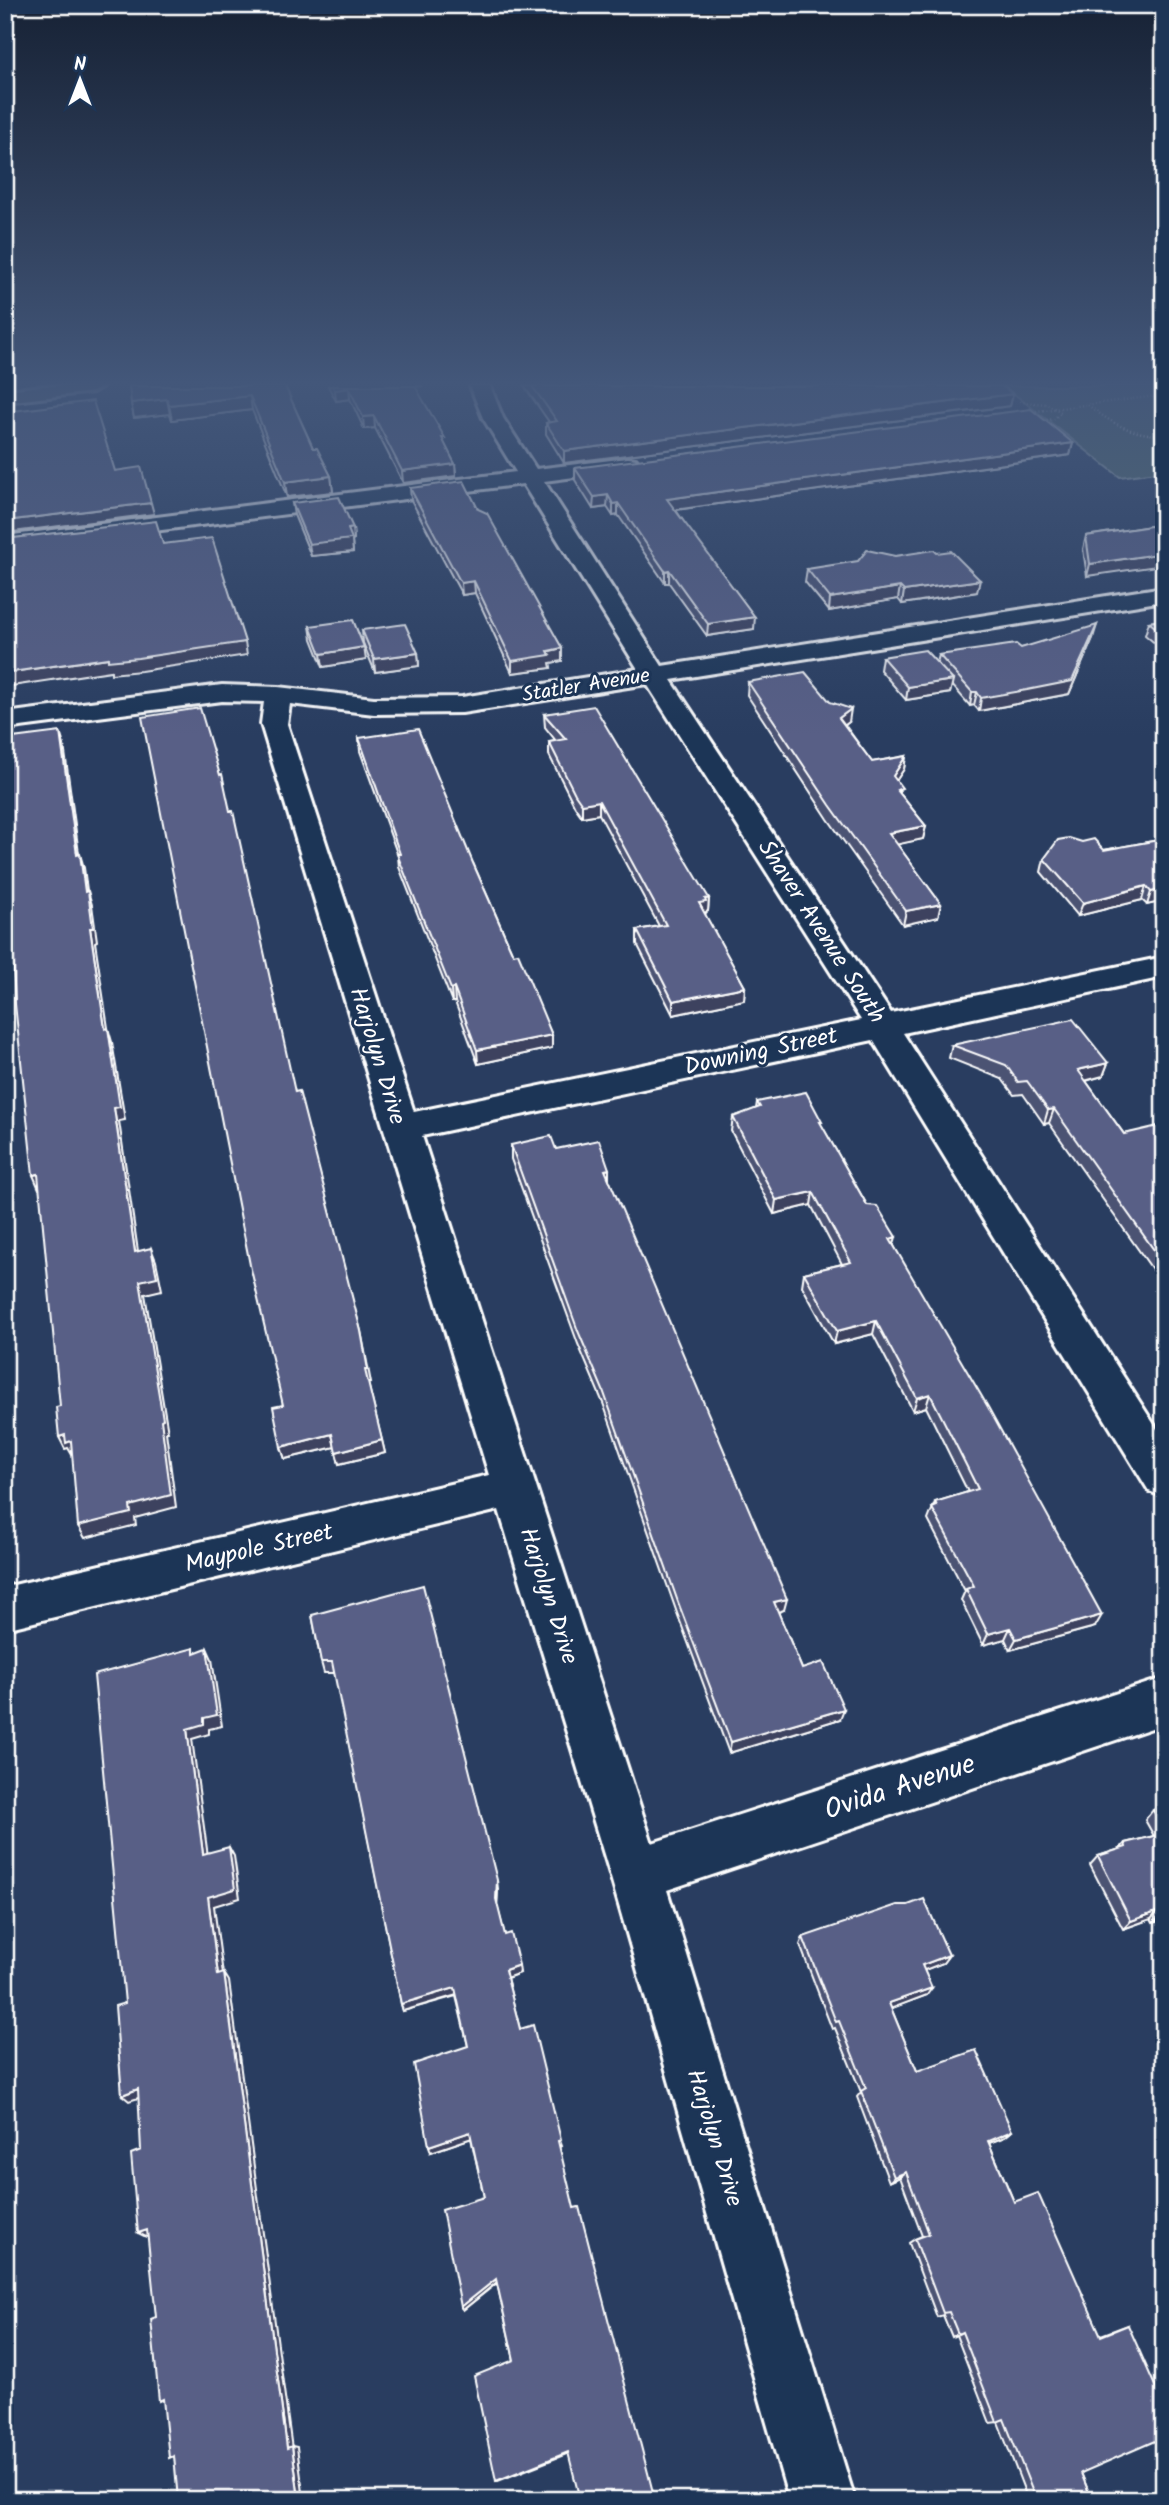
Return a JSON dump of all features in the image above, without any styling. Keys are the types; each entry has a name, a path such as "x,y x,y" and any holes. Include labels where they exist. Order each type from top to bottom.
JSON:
{"street":[{"path":"5,543 325,503"},
{"name":"Shaver Avenue South","path":"547,503 654,674 882,1026 1164,1478"},
{"name":"Statler Avenue","path":"5,721 199,694 251,692 374,706 450,705 522,697 1164,594"},
{"name":"Harjolyn Drive","path":"278,695 274,724 636,1874 822,2500"},
{"name":"Downing Street","path":"400,1128 1164,967"},
{"name":"Maypole Street","path":"5,1608 513,1488"},
{"name":"Ovida Avenue","path":"636,1874 1164,1701"}],"building":[{"path":"5,503 151,503 5,521"},
{"path":"292,503 342,503 353,528 348,529 352,539 309,544"},
{"path":"418,503 475,503 478,509 487,513 562,648 548,651 550,655 512,661 474,581 461,583"},
{"path":"612,503 670,503 755,617 708,624 669,570 665,571 618,503"},
{"path":"156,521 163,544 212,538 245,642 138,658 108,661 108,658 5,673 5,539"},
{"path":"1164,524 1164,553 1090,564 1086,536"},
{"path":"867,550 895,556 934,550 937,553 951,551 980,580 904,591 900,587 830,598 807,569 858,561"},
{"path":"353,620 364,647 321,654 310,626"},
{"path":"1164,620 1164,635 1149,622"},
{"path":"405,624 418,653 374,659 362,630"},
{"path":"1097,625 1072,681 1027,690 981,698 977,692 972,692 939,655 1016,644 1021,648"},
{"path":"925,650 953,680 908,687 882,657"},
{"path":"805,672 830,702 851,709 839,718 872,762 906,756 893,776 902,788 897,790 926,826 889,833 941,904 906,911 830,805 748,682"},
{"path":"594,706 709,898 705,899 706,902 699,903 745,987 673,1001 637,930 666,925 599,801 582,804 549,742 566,739 544,714"},
{"path":"200,708 220,775 222,774 230,811 233,811 295,1092 299,1091 361,1331 368,1370 365,1370 382,1440 336,1452 332,1434 281,1447 273,1407 283,1405 250,1265 142,717"},
{"path":"418,729 473,863 513,954 518,953 552,1035 477,1050 454,988 451,989 397,854 400,854 359,738"},
{"path":"60,732 77,855 80,854 85,892 88,891 93,928 90,928 120,1107 114,1108 135,1252 151,1248 157,1277 140,1281 163,1419 171,1495 130,1506 131,1513 78,1526 71,1441 66,1443 65,1435 59,1437 56,1407 60,1406 38,1174 33,1175 15,1004 12,942 9,943 5,905 5,739"},
{"path":"1069,838 1082,842 1094,839 1104,850 1164,839 1164,889 1151,892 1146,886 1083,903 1044,859 1058,840"},
{"path":"1073,1019 1108,1063 1078,1070 1124,1134 1162,1125 1164,1127 1164,1177 1161,1178 1164,1181 1164,1264 1054,1109 1048,1110 1027,1081 1018,1082 1006,1065 952,1045"},
{"path":"806,1092 867,1205 877,1206 896,1237 890,1239 988,1407 1102,1615 1016,1639 1010,1628 988,1634 966,1589 974,1586 932,1508 937,1506 935,1502 978,1489 930,1394 917,1398 876,1321 837,1331 804,1273 851,1262 813,1192 776,1200 733,1117 760,1107 757,1102"},
{"path":"551,1136 556,1149 599,1140 609,1169 605,1170 787,1599 774,1602 802,1669 823,1662 844,1709 731,1742 511,1145"},
{"path":"423,1585 497,1880 496,1899 505,1935 511,1933 519,1965 505,1970 520,2029 533,2025 561,2140 558,2141 574,2208 579,2207 655,2500 580,2500 568,2452 496,2481 474,2376 514,2360 496,2279 461,2307 442,2210 484,2197 470,2132 429,2146 414,2064 468,2046 455,1988 401,2004 332,1662 321,1662 312,1615"},
{"path":"194,1648 194,1653 207,1648 217,1715 204,1718 204,1724 187,1729 203,1854 229,1847 235,1889 208,1897 218,1975 224,1973 287,2448 292,2446 299,2500 178,2500 174,2456 169,2458 163,2399 159,2401 151,2319 156,2317 147,2230 138,2233 131,2154 141,2150 138,2089 122,2095 115,2006 125,2003 94,1675"},
{"path":"1164,1806 1164,1830 1153,1810"},
{"path":"1164,1831 1164,1914 1159,1911 1131,1921 1098,1856 1126,1847 1125,1843 1162,1834"},
{"path":"924,1899 949,1955 922,1965 932,1988 889,2003 917,2071 976,2050 1012,2131 988,2141 1014,2202 1038,2193 1101,2336 1128,2325 1164,2406 1164,2437 1081,2473 1092,2500 1036,2500 1004,2419 997,2422 962,2332 958,2334 949,2312 943,2313 915,2239 929,2234 906,2172 894,2177 861,2091 866,2088 839,2021 836,2022 803,1937 897,1905 908,1905"}]}
